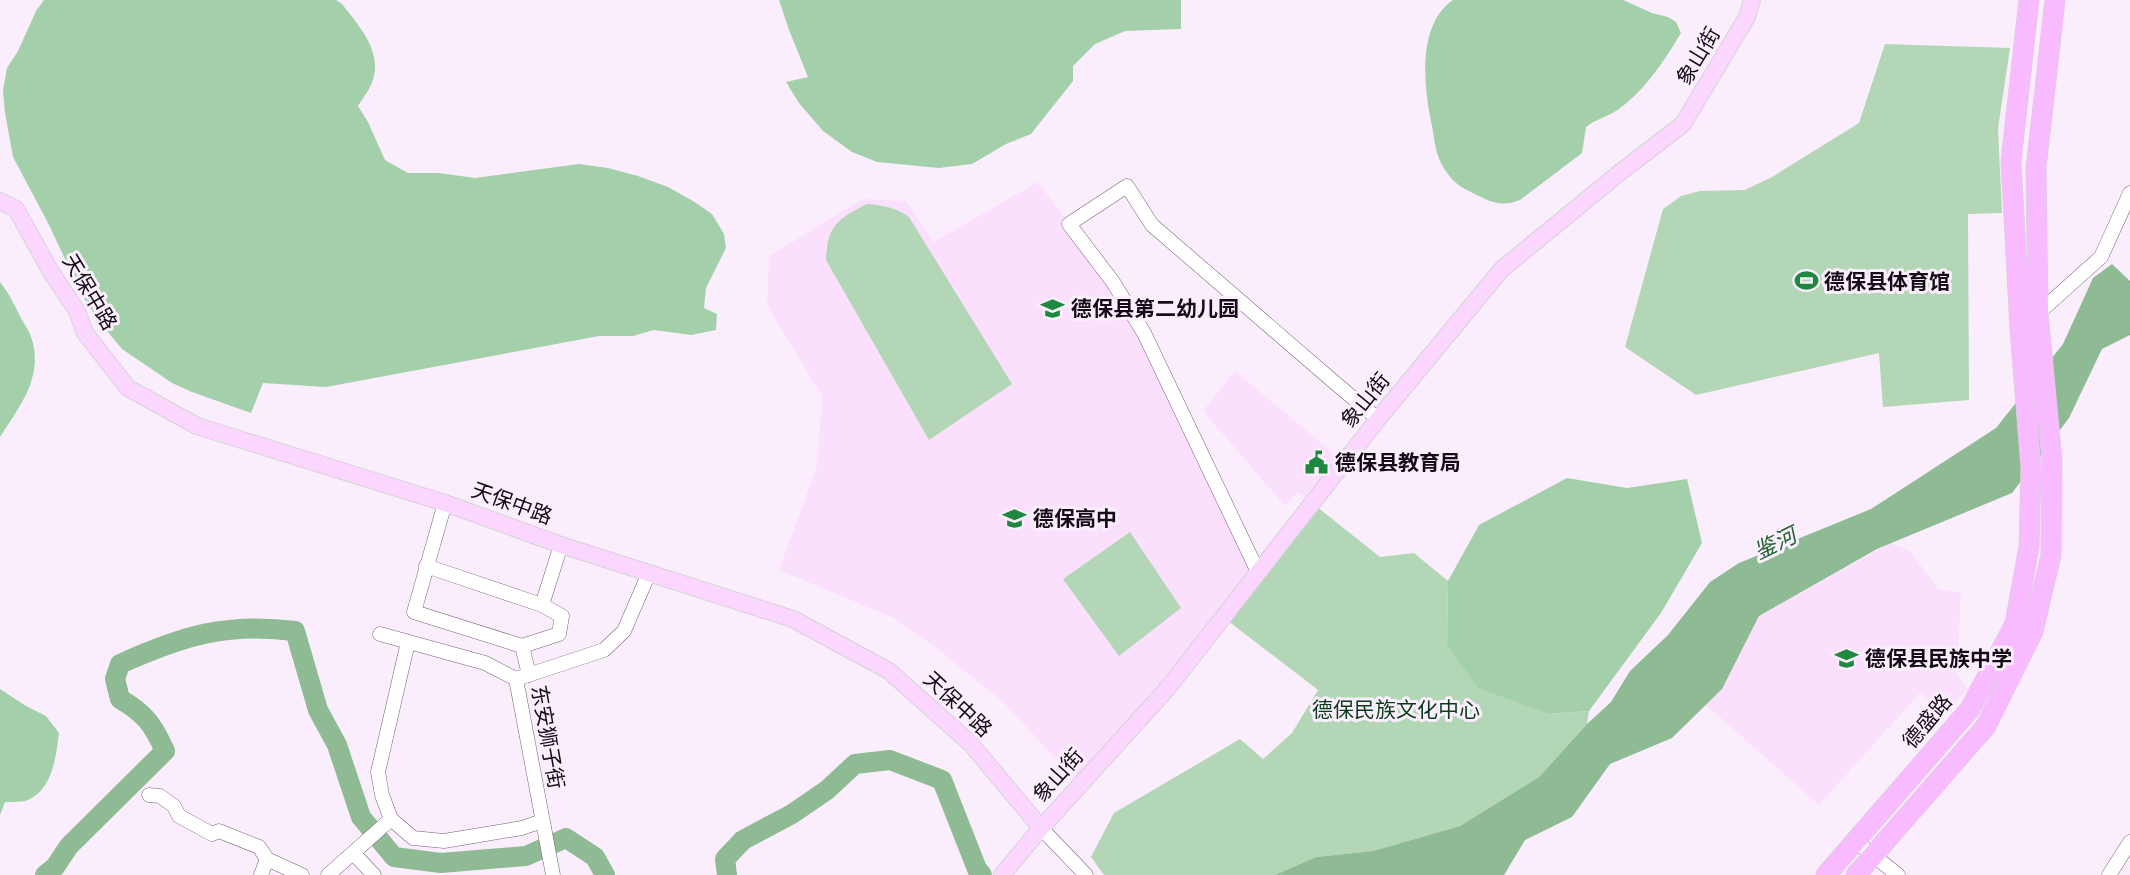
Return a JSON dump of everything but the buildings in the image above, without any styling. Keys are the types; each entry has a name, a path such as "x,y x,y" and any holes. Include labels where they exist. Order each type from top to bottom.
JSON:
{"highway":[{"path":"1856,875 1986,726 2033,631 2051,555 2050,447 2033,367 2020,329 2011,161 2029,0"},
{"path":"2033,367 2038,314 2036,168 2055,0"},
{"name":"德盛路","path":"1826,875 1970,709 2014,624 2029,547 2033,367"}],"main road":[{"name":"象山街","path":"1002,875 1041,828 1167,688 1378,419 1502,269 1683,124 1747,17 1752,0"},
{"name":"天保中路","path":"0,201 16,209 51,272 77,311 85,333 128,388 196,426 445,503 561,545 793,619 889,671 970,743 1041,828"}],"street":[{"path":"1258,572 1144,333 1113,282 1069,224 1126,186 1152,225 1378,419"},
{"path":"2020,329 2101,257 2130,193"},
{"path":"426,567 542,605 562,616 559,634 522,646 414,612 426,567 445,503"},
{"path":"542,605 561,545"},
{"name":"东安狮子街","path":"553,875 542,821 522,677 604,650 624,632 649,573"},
{"path":"380,634 485,663 522,677 522,646"},
{"path":"408,642 378,772 382,795 391,819 413,838 444,841 522,828 542,821"},
{"path":"149,795 160,796 174,806 179,816 213,834 219,831 259,846 267,859 302,875"},
{"path":"328,875 391,819"},
{"path":"1041,828 1086,875"},
{"path":"1855,841 1899,875"},
{"path":"2109,875 2130,842"},
{"path":"354,854 374,875"},
{"path":"261,875 267,859"}],"shaded area":[{"path":"44,0 336,0 356,22 373,52 375,74 370,88 358,106 385,160 408,173 439,173 475,178 579,164 608,168 668,187 712,214 724,234 726,248 706,288 704,308 717,314 716,330 691,335 654,330 633,336 599,336 326,387 263,383 251,413 172,383 122,349 99,321 82,295 13,157 3,90 7,68"},
{"path":"779,0 1181,0 1181,29 1125,31 1095,44 1073,66 1073,81 1031,134 1006,144 972,164 939,168 877,162 852,152 823,131 799,103 786,82 808,77"},
{"path":"1453,0 1623,0 1652,13 1668,17 1676,22 1681,33 1661,64 1637,93 1619,109 1586,127 1582,153 1520,200 1496,203 1456,183 1439,159 1436,148 1425,76 1426,58 1433,25 1441,11"},
{"name":"德保高中","path":"1038,182 1113,282 1258,572 1080,785 1004,703 943,653 896,619 779,570 817,466 822,396 767,306 769,256 863,199 906,201 934,242"},
{"path":"2112,264 2130,281 2130,335 2102,349 2069,418 2012,493 1877,549 1759,616 1722,689 1672,738 1610,764 1572,817 1525,840 1504,875 1275,875 1316,857 1373,851 1460,826 1539,777 1587,724 1611,702 1630,671 1668,635 1710,582 1739,563 1871,509 1996,428 2063,344 2093,278"},
{"path":"0,282 30,334 35,363 28,389 0,437"},
{"path":"1235,371 1344,462 1312,503 1298,492 1285,506 1203,411"},
{"path":"1567,478 1627,488 1687,479 1702,543 1661,613 1589,711 1550,714 1478,688 1447,645 1448,581 1479,525"},
{"name":"德保县民族中学","path":"1891,543 1910,551 1939,590 1961,592 1957,674 1968,689 1945,714 1920,693 1819,805 1706,705 1722,689 1759,616"},
{"path":"0,689 46,716 59,733 52,771 43,788 28,800 5,802 0,815"}],"green space":[{"name":"德保县体育馆","path":"1885,44 2010,48 1998,128 2002,213 1968,214 1969,400 1883,407 1879,353 1696,395 1625,347 1663,209 1681,196 1700,191 1745,190 1772,177 1859,123"},
{"path":"867,204 899,211 909,217 1012,384 929,440 826,260 829,239 836,225 848,214"},
{"name":"德保民族文化中心","path":"1312,503 1380,557 1414,553 1448,581 1447,645 1550,714 1589,711 1587,724 1539,777 1460,826 1373,851 1316,857 1275,875 1104,875 1091,857 1114,813 1240,739 1263,759 1292,733 1318,690 1223,617"},
{"path":"1130,532 1181,608 1119,656 1063,579"}],"waterway":[{"path":"45,875 55,867 69,846 165,751 148,721 120,699 115,679 120,664 185,639 226,630 248,628 295,631 318,710 337,745 361,817 394,857 441,863 526,856 566,838 595,857 605,875"},
{"path":"727,875 725,859 743,840 792,814 827,790 855,764 890,760 942,780 977,869 982,875"}],"place":[{"name":"德保县体育馆","path":"1806,281"},
{"name":"德保县第二幼儿园","path":"1053,308"},
{"name":"德保县教育局","path":"1317,462"},
{"name":"德保高中","path":"1015,518"},
{"name":"德保县民族中学","path":"1847,658"}],"water label":[{"name":"鉴河","path":"1775,543"}]}
